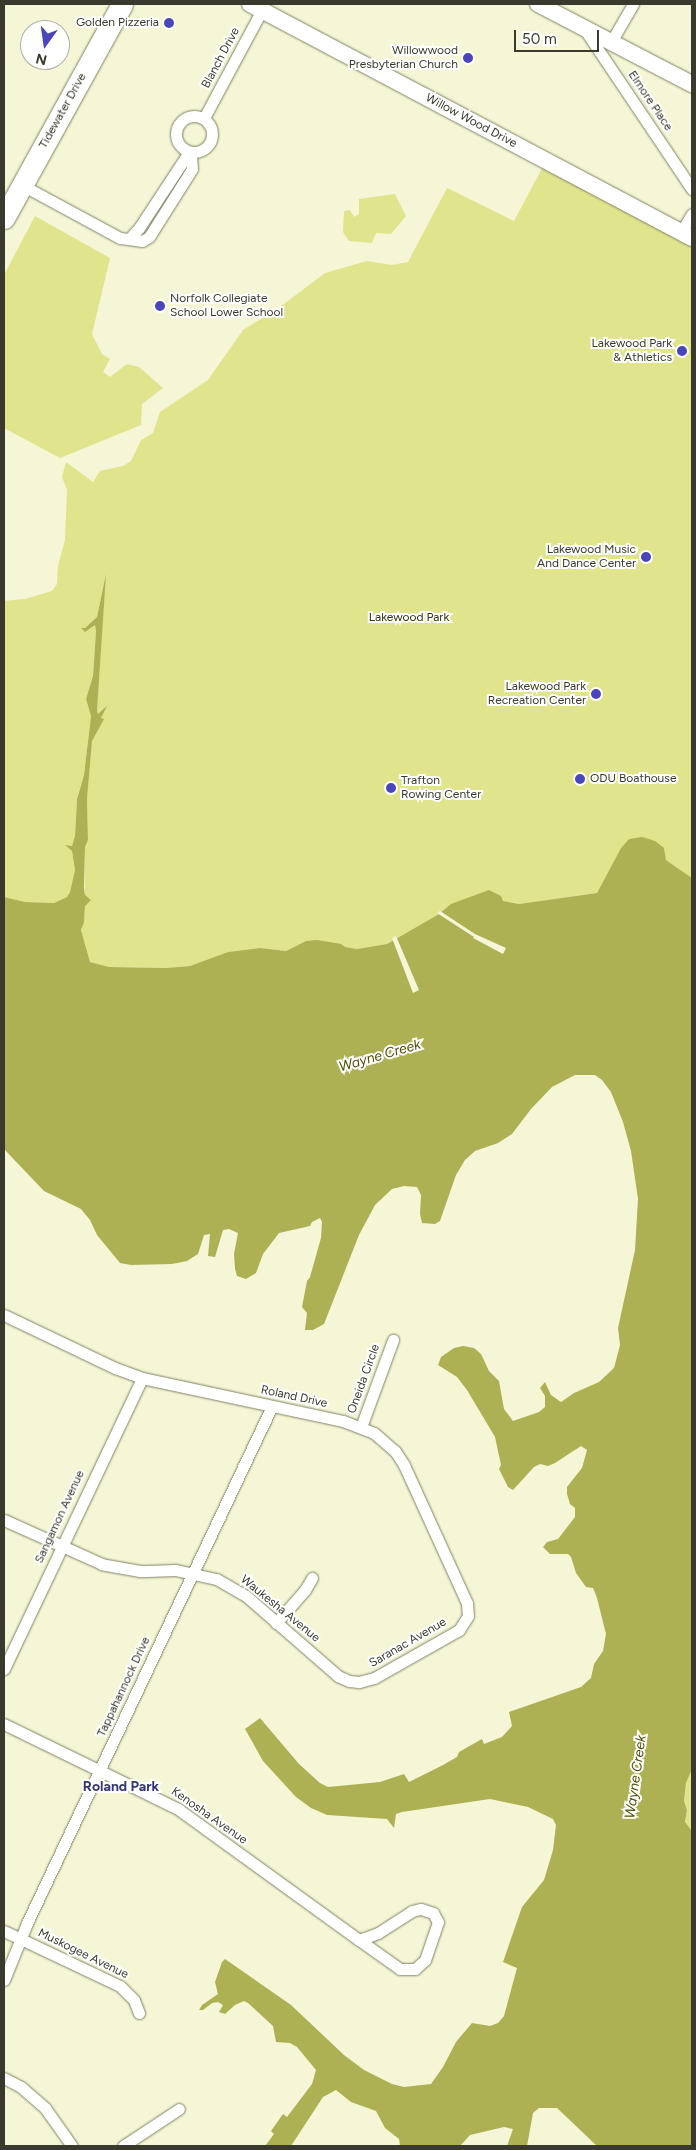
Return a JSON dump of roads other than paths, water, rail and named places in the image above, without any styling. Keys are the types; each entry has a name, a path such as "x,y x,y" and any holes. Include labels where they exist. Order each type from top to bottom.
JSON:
{"highway":[{"name":"Tidewater Drive","path":"4,218 122,4"}],"street":[{"path":"538,4 692,84"},
{"path":"611,42 633,4"},
{"name":"Blanch Drive","path":"204,118 256,7"},
{"name":"Willow Wood Drive","path":"256,7 687,235"},
{"name":"Elmore Place","path":"584,28 692,189"},
{"path":"192,116 204,118 212,128 212,140 204,150 190,152 178,143 177,127 181,122 192,116"},
{"path":"22,185 120,238 129,239 139,228 190,152"},
{"path":"687,235 692,214"},
{"name":"Roland Drive","path":"4,1315 115,1368 142,1378 360,1427 383,1439 404,1465 467,1603 468,1616 465,1624"},
{"name":"Oneida Circle","path":"360,1427 393,1340"},
{"name":"Sangamon Avenue","path":"4,1669 142,1378"},
{"name":"Tappahannock Drive","path":"4,1980 20,1939 272,1406"},
{"name":"Waukesha Avenue","path":"4,1520 61,1548 102,1564 125,1570 193,1572 231,1586 338,1676 349,1681 362,1682"},
{"path":"276,1623 305,1590 312,1578"},
{"name":"Saranac Avenue","path":"362,1682 374,1678 459,1630 465,1624"},
{"name":"Kenosha Avenue","path":"4,1724 178,1809 359,1940 400,1969 415,1969 425,1960 438,1922 433,1912 420,1909 412,1911 378,1933 359,1940"},
{"name":"Muskogee Avenue","path":"4,1931 120,1986 134,2000 139,2013"},
{"path":"4,2078 21,2087 45,2108 72,2146"},
{"path":"123,2146 179,2109"}],"water":[{"name":"Wayne Creek","path":"106,574 98,714 107,706 101,718 104,719 92,741 87,799 88,840 85,847 84,888 85,895 91,900 85,906 84,923 81,930 90,962 109,967 166,968 190,966 228,952 260,948 286,951 306,941 317,940 357,949 387,944 439,914 451,904 489,890 501,896 503,901 519,904 597,893 621,848 629,839 642,837 655,841 664,848 666,860 692,878 692,1769 686,1783 684,1801 687,1810 685,1822 692,1831 692,2146 597,2146 557,2108 539,2108 533,2113 527,2146 507,2146 513,2129 504,2127 470,2135 460,2146 400,2146 399,2139 385,2128 376,2111 351,2102 336,2090 323,2097 291,2146 265,2146 274,2134 271,2131 283,2114 287,2117 312,2084 316,2070 297,2047 290,2043 276,2042 273,2026 248,2003 244,2001 235,2005 225,2014 219,2012 223,2005 218,2002 212,2003 203,2010 199,2010 202,2005 218,1994 215,1982 222,1962 225,1959 291,2005 344,2055 364,2070 392,2084 404,2087 431,2084 443,2067 456,2042 472,2023 490,2026 498,2023 504,2016 517,1968 503,1962 522,1907 544,1880 553,1850 556,1825 553,1819 528,1807 490,1799 402,1812 396,1814 394,1828 387,1819 327,1815 311,1808 296,1797 263,1761 245,1729 260,1718 299,1764 320,1783 328,1787 380,1782 404,1774 409,1782 457,1757 459,1752 482,1739 484,1744 502,1737 512,1726 509,1712 581,1687 591,1678 594,1664 603,1651 606,1634 597,1598 593,1588 586,1587 576,1573 571,1557 568,1554 550,1554 543,1547 547,1542 558,1539 575,1517 575,1508 570,1504 567,1487 582,1468 587,1450 581,1446 555,1463 548,1466 540,1464 534,1467 513,1490 508,1487 499,1469 501,1465 495,1437 467,1390 457,1377 438,1365 441,1357 454,1348 463,1346 474,1348 481,1354 489,1371 499,1381 504,1409 513,1421 539,1412 545,1407 545,1396 540,1388 545,1382 551,1395 561,1402 574,1393 599,1382 614,1368 620,1345 618,1328 635,1250 638,1199 631,1151 623,1122 611,1092 602,1080 595,1075 575,1075 552,1087 531,1109 512,1134 498,1143 475,1151 465,1160 456,1175 440,1221 435,1224 422,1223 420,1214 421,1195 417,1187 404,1186 392,1189 375,1205 359,1235 324,1324 313,1330 305,1330 307,1313 302,1307 307,1281 310,1277 321,1238 322,1222 320,1218 312,1222 310,1226 279,1233 263,1254 256,1273 246,1279 237,1276 234,1254 238,1233 229,1229 223,1230 215,1257 208,1256 210,1234 204,1235 198,1254 187,1261 172,1264 131,1265 120,1263 97,1235 90,1220 81,1209 44,1191 4,1149 4,897 25,902 54,903 67,897 70,892 75,870 72,851 65,845 72,846 75,836 77,799 84,775 91,716 86,699 93,676 96,631 95,625 85,632 81,628 85,628 97,617"}],"place":[{"name":"Golden Pizzeria","path":"169,23"},
{"name":"Willowwood Presbyterian Church","path":"468,58"},
{"name":"Norfolk Collegiate School Lower School","path":"160,306"},
{"name":"Lakewood Park & Athletics","path":"682,351"},
{"name":"Lakewood Music And Dance Center","path":"646,557"},
{"name":"Lakewood Park Recreation Center","path":"596,694"},
{"name":"ODU Boathouse","path":"580,779"},
{"name":"Trafton Rowing Center","path":"391,788"}],"district":[{"name":"Roland Park","path":"121,1787"}],"park label":[{"name":"Lakewood Park","path":"409,618"}]}
